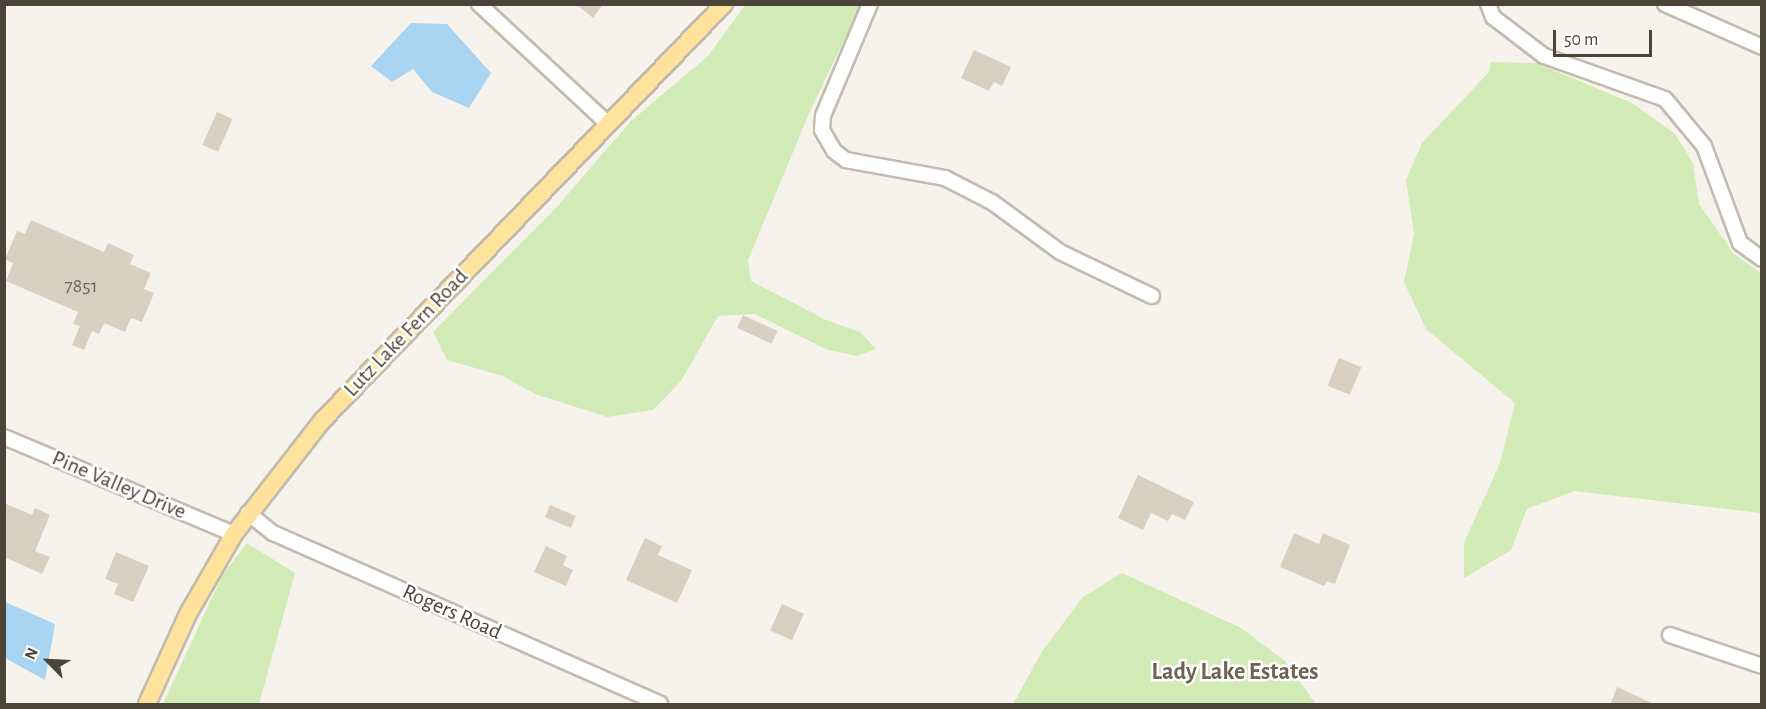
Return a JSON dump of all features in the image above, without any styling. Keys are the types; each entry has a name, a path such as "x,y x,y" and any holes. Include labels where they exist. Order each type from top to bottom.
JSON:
{"main road":[{"name":"Lutz Lake Fern Road","path":"147,705 188,614 234,534 248,513 322,421 724,4"}],"street":[{"path":"479,4 607,123"},
{"path":"870,4 824,116 822,130 834,151 846,160 945,177 992,202 1060,252 1152,296"},
{"path":"1488,4 1493,17 1544,56 1665,99 1704,146 1740,243 1761,259"},
{"path":"1665,4 1761,47"},
{"name":"Pine Valley Drive","path":"4,437 234,534"},
{"name":"Rogers Road","path":"248,513 273,533 660,705"},
{"path":"1670,634 1761,666"}],"green space":[{"path":"746,4 861,5 811,109 748,260 751,281 826,320 860,332 876,349 857,356 828,350 755,314 718,316 681,381 653,410 607,417 535,394 503,376 447,360 433,332 554,210 631,121 708,56"},
{"path":"1491,62 1536,63 1632,103 1675,134 1693,163 1699,204 1734,254 1761,273 1761,513 1574,491 1527,509 1511,550 1464,578 1464,543 1500,463 1515,403 1426,329 1404,282 1414,234 1406,180 1422,143 1489,72"},
{"path":"247,543 295,573 259,704 163,704 222,576"},
{"path":"1122,573 1241,628 1285,661 1316,704 1013,704 1043,650 1083,597"}],"water":[{"path":"411,23 447,24 491,73 469,108 432,92 413,69 392,82 371,66"},
{"path":"5,602 55,624 45,680 5,658"}],"building":[{"path":"576,4 603,4 593,18"},
{"path":"974,50 1011,67 1002,86 994,82 989,91 961,78"},
{"path":"217,112 233,119 218,152 202,145"},
{"path":"31,220 104,252 108,243 134,255 130,264 151,273 144,289 154,293 142,322 131,318 125,332 104,323 99,334 92,331 84,350 72,345 80,326 73,324 78,312 6,281 13,263 5,259 17,231 25,234"},
{"path":"743,315 777,331 772,344 737,328"},
{"path":"1339,358 1361,367 1350,395 1328,386"},
{"path":"1138,475 1194,502 1185,520 1172,514 1168,521 1151,513 1143,530 1118,518"},
{"path":"4,503 32,515 35,508 50,515 35,551 50,557 42,574 4,557"},
{"path":"550,505 576,516 571,528 545,517"},
{"path":"1294,533 1319,544 1323,533 1350,545 1335,584 1327,581 1324,586 1280,567"},
{"path":"645,538 662,546 658,555 692,570 677,603 626,580"},
{"path":"546,546 567,556 563,565 573,570 566,586 534,572"},
{"path":"116,552 149,566 133,602 114,594 118,584 105,579"},
{"path":"782,604 804,614 792,640 770,630"},
{"path":"1617,687 1656,705 1610,705"}],"district":[{"name":"Lady Lake Estates","path":"1235,673"}]}
